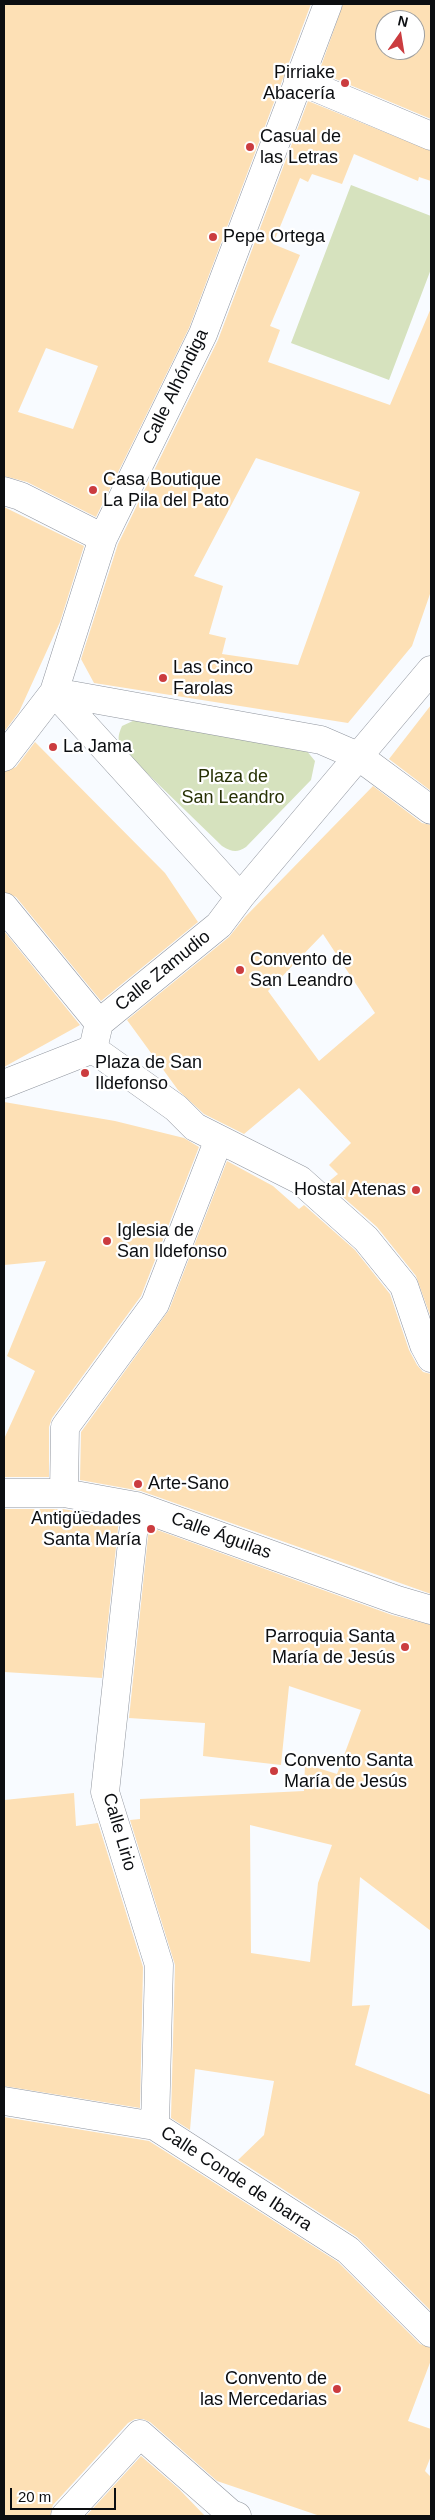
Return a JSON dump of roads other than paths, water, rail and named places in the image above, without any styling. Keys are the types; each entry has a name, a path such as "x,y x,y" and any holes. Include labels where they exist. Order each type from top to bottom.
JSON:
{"street":[{"name":"Calle Alhóndiga","path":"4,757 54,692 103,538 203,334 328,4"},
{"path":"298,80 431,136"},
{"path":"4,491 20,496 103,538"},
{"path":"54,692 240,897 431,670"},
{"path":"54,692 321,740 358,756 431,810"},
{"name":"Calle Zamudio","path":"93,1049 100,1023 219,925 240,897"},
{"path":"4,907 100,1023"},
{"path":"4,1084 93,1049 176,1108 195,1127 300,1180 366,1239 404,1286 424,1345 431,1358"},
{"path":"64,1492 64,1427 155,1304 219,1139"},
{"name":"Calle Águilas","path":"4,1493 64,1492 136,1506 397,1600 431,1610"},
{"name":"Calle Lirio","path":"136,1506 105,1792 159,1965 155,2126"},
{"name":"Calle Conde de Ibarra","path":"4,2101 155,2126 348,2250 431,2332"},
{"path":"66,2516 140,2434 231,2514 238,2516"}],"place":[{"name":"Pirriake Abacería","path":"345,83"},
{"name":"Casual de las Letras","path":"250,147"},
{"name":"Pepe Ortega","path":"213,237"},
{"name":"Casa Boutique La Pila del Pato","path":"93,490"},
{"name":"Las Cinco Farolas","path":"163,678"},
{"name":"La Jama","path":"53,747"},
{"name":"Convento de San Leandro","path":"240,970"},
{"name":"Plaza de San Ildefonso","path":"85,1073"},
{"name":"Hostal Atenas","path":"416,1190"},
{"name":"Iglesia de San Ildefonso","path":"107,1241"},
{"name":"Arte-Sano","path":"138,1484"},
{"name":"Antigüedades Santa María","path":"151,1529"},
{"name":"Parroquia Santa María de Jesús","path":"405,1647"},
{"name":"Convento Santa María de Jesús","path":"274,1771"},
{"name":"Convento de las Mercedarias","path":"337,2389"}],"park label":[{"name":"Plaza de San Leandro","path":"233,788"}]}
